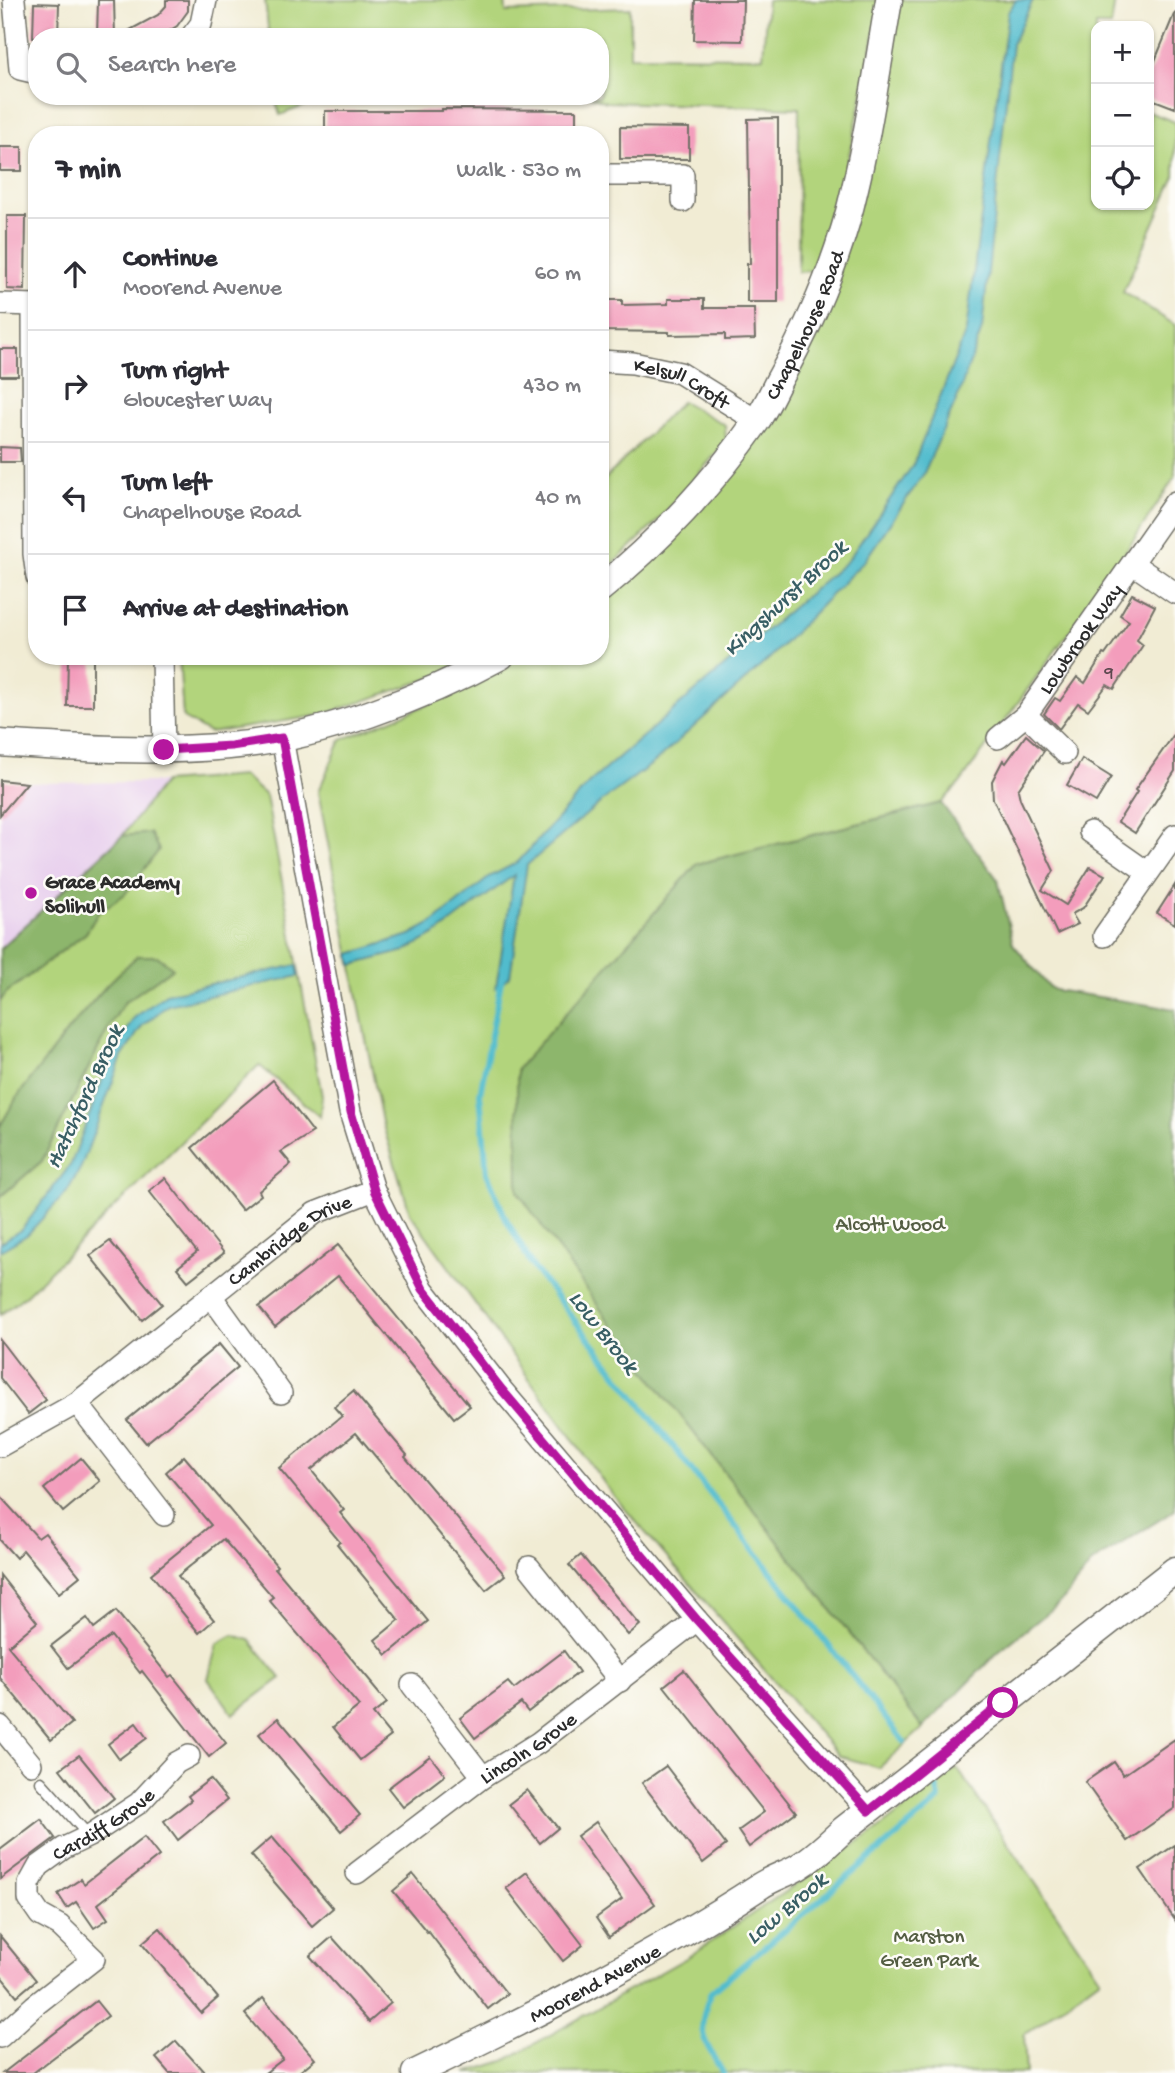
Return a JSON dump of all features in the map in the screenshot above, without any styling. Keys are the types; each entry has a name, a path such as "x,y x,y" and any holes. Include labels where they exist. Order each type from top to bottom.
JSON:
{"street":[{"path":"14,0 20,69 28,71"},
{"path":"198,28 206,0"},
{"name":"Chapelhouse Road","path":"609,581 658,538 712,476 757,421 790,361 818,301 839,245 855,188 889,0"},
{"path":"609,175 683,176 683,201"},
{"path":"0,304 28,305"},
{"name":"Kelsull Croft","path":"609,362 633,363 680,373 757,421"},
{"name":"Lowbrook Way","path":"998,738 1026,715 1175,502"},
{"name":"Lowbrook Way","path":"1133,564 1175,593"},
{"path":"162,665 164,750"},
{"path":"0,743 164,750 231,746 282,738 408,699 456,680 484,665"},
{"name":"Lowbrook Way","path":"1026,715 1065,753"},
{"path":"282,738 351,1112 374,1190 423,1289 502,1390 697,1620 869,1811"},
{"path":"1090,832 1147,872"},
{"path":"1104,936 1175,835"},
{"name":"Cambridge Drive","path":"0,1446 77,1403 315,1213 374,1190"},
{"name":"Cambridge Drive","path":"211,1296 281,1393"},
{"path":"77,1403 164,1515"},
{"path":"528,1567 620,1681"},
{"name":"Moorend Avenue","path":"415,2073 552,2007 713,1917 769,1880 790,1857 811,1843 843,1830 869,1811 1175,1570"},
{"name":"Lincoln Grove","path":"357,1874 484,1777 538,1743 697,1620"},
{"path":"412,1685 484,1777"},
{"path":"0,1726 36,1773"},
{"name":"Cardiff Grove","path":"0,2037 34,2006 94,1959 60,1926 40,1915 29,1899 29,1884 39,1866 139,1803 176,1763 189,1756"}],"lane":[{"path":"36,1773 89,1836"}],"shaded area":[{"name":"Grace Academy Solihull","path":"0,780 27,783 164,782 122,836 0,949"}],"green space":[{"path":"265,0 505,0 506,12 630,8 630,56 763,57 767,0 881,0 823,270 798,272 799,108 609,102 609,28 268,28"},
{"path":"901,0 1115,0 1112,21 1091,21 1091,210 1154,210 1154,114 1175,122 1175,176 1123,292 1175,325 1175,477 1115,568 960,783 941,803 697,864 625,1344 923,1728 879,1768 839,1756 612,1494 410,1213 382,1122 318,792 341,740 456,693 502,665 609,665 609,593 688,522 831,301"},
{"path":"277,105 307,105 280,115"},
{"path":"682,401 725,425 726,442 657,522 609,567 609,475"},
{"path":"180,665 457,665 437,676 322,715 210,733 183,718"},
{"path":"243,776 266,796 322,1096 320,1117 259,1065 26,1295 0,1315 0,949 122,836 164,782"},
{"name":"Alcott Wood","path":"941,803 998,880 1013,944 1049,987 1175,1009 1175,1510 1093,1562 1062,1601 996,1654 923,1728 625,1344 518,1192 517,1069 697,864"},
{"path":"150,833 159,850 125,894 98,913 86,933 6,993 0,1002 0,949 122,836"},
{"path":"137,956 157,956 173,968 125,1002 110,1025 42,1161 0,1197 0,1126 17,1097 69,1029 107,985"},
{"path":"233,1635 250,1640 281,1678 233,1714 208,1679 217,1644"},
{"name":"Marston Green Park","path":"957,1768 1100,1978 1024,2035 1026,2073 466,2073 504,2061 688,1957 877,1830"}],"water":[{"path":"1016,0 1033,0 1012,44 982,329 957,399 923,475 865,560 772,656 656,761 601,802 527,865 510,976 496,987 514,875 436,934 405,951 352,965 350,954 410,935 432,923 491,876 518,862 590,782 848,560 913,465 966,331 1008,12"},
{"path":"297,965 299,976 168,1005 142,1026 122,1057 81,1167 67,1192 27,1235 0,1251 0,1243 22,1229 71,1164 112,1054 134,1018 166,994"}],"building":[{"path":"98,0 114,0 115,28 97,28"},
{"path":"166,0 188,0 188,11 174,28 134,28 158,15 166,6"},
{"path":"695,0 743,0 742,41 694,40"},
{"path":"34,3 59,4 58,28 33,28"},
{"path":"1175,12 1175,108 1154,100 1154,63"},
{"path":"576,110 576,126 325,126 325,111"},
{"path":"778,118 778,302 747,302 747,264 750,264 748,119"},
{"path":"620,127 689,128 689,159 620,159"},
{"path":"0,147 22,147 22,171 0,171"},
{"path":"7,216 26,216 25,290 7,289"},
{"path":"668,299 704,299 704,308 754,308 755,339 725,340 725,334 669,335 669,332 609,331 609,300 622,300 622,305 668,304"},
{"path":"0,349 18,349 18,376 0,376"},
{"path":"0,447 20,448 21,462 0,462"},
{"path":"1132,594 1155,606 1137,640 1143,645 1114,689 1107,685 1088,710 1078,703 1059,729 1044,714 1055,698 1060,701 1077,677 1085,683 1103,654 1105,655 1129,621 1120,615"},
{"path":"68,665 93,665 93,706 67,706"},
{"path":"1175,733 1175,771 1135,833 1118,822 1137,792 1135,790"},
{"path":"1026,735 1044,751 1018,790 1054,871 1042,890 1066,905 1090,867 1105,875 1083,908 1072,914 1078,924 1057,934 993,799 992,781 1003,760 1006,763"},
{"path":"1082,759 1111,777 1096,802 1067,785"},
{"path":"0,780 27,783 0,815"},
{"path":"1175,885 1175,924 1157,913"},
{"path":"273,1080 313,1132 281,1152 291,1164 259,1191 261,1195 242,1210 192,1148"},
{"path":"165,1178 224,1253 188,1281 177,1268 197,1252 149,1191"},
{"path":"110,1241 162,1304 142,1320 90,1256"},
{"path":"338,1245 470,1406 454,1418 338,1276 275,1327 259,1307"},
{"path":"0,1340 46,1400 28,1414 0,1378"},
{"path":"219,1344 238,1367 146,1443 127,1420"},
{"path":"353,1391 505,1575 486,1590 356,1433 311,1470 344,1510 340,1513 428,1621 387,1655 375,1640 399,1620 279,1468 342,1416 334,1407"},
{"path":"184,1456 387,1703 373,1714 391,1736 360,1760 333,1727 359,1706 269,1600 273,1597 223,1539 178,1576 214,1620 199,1633 151,1574 211,1525 166,1472"},
{"path":"81,1458 100,1481 63,1512 44,1489"},
{"path":"0,1496 38,1538 45,1533 80,1576 59,1593 23,1550 16,1558 0,1540"},
{"path":"581,1555 640,1625 628,1635 569,1565"},
{"path":"0,1575 37,1622 8,1646 72,1723 51,1740 0,1678"},
{"path":"116,1611 226,1743 209,1757 111,1636 68,1668 51,1646 87,1618 94,1628"},
{"path":"564,1651 579,1672 528,1712 521,1703 475,1738 460,1718 508,1682 514,1689"},
{"path":"684,1670 796,1812 749,1847 738,1831 764,1812 664,1686"},
{"path":"278,1718 360,1815 341,1831 259,1734"},
{"path":"136,1723 147,1738 119,1759 108,1744"},
{"path":"1175,1739 1175,1808 1127,1841 1085,1782 1114,1762 1123,1775"},
{"path":"79,1755 114,1798 95,1813 60,1769"},
{"path":"430,1756 445,1775 403,1807 388,1788"},
{"path":"666,1766 726,1845 703,1863 642,1783"},
{"path":"210,1779 227,1800 178,1840 164,1821 191,1800 188,1796"},
{"path":"527,1790 558,1828 540,1843 509,1804"},
{"path":"41,1819 55,1838 0,1879 0,1850"},
{"path":"596,1822 655,1904 609,1937 596,1918 622,1899 577,1836"},
{"path":"144,1837 159,1856 98,1904 108,1919 94,1928 76,1902 67,1908 58,1894 81,1879 84,1884"},
{"path":"272,1837 333,1908 312,1926 251,1855"},
{"path":"1175,1845 1175,1920 1140,1869"},
{"path":"527,1872 583,1945 563,1961 506,1888"},
{"path":"413,1874 507,1994 488,2009 428,1931 393,1891"},
{"path":"160,1928 218,1998 201,2013 142,1943"},
{"path":"0,1936 36,1980 17,1996 0,1975"},
{"path":"332,1937 391,2003 369,2022 310,1956"},
{"path":"263,1998 315,2059 298,2073 265,2073 283,2059 245,2014"},
{"path":"96,2001 108,2016 33,2073 3,2073"},
{"path":"176,2041 205,2073 169,2073 156,2058"}],"waterway":[{"name":"Low Brook","path":"502,976 480,1094 487,1173 506,1219 533,1267 904,1742"},
{"name":"Low Brook","path":"723,2073 703,2034 703,2017 711,1992 932,1806 939,1799 937,1788"}],"place":[{"name":"Grace Academy Solihull","path":"31,893"}],"route":[{"path":"164,750 231,746 282,738 351,1112 374,1190 423,1289 502,1390 697,1620 869,1811 1003,1703"}],"water label":[{"name":"Kingshurst Brook","path":"784,597"},
{"name":"Hatchford Brook","path":"83,1096"}]}
